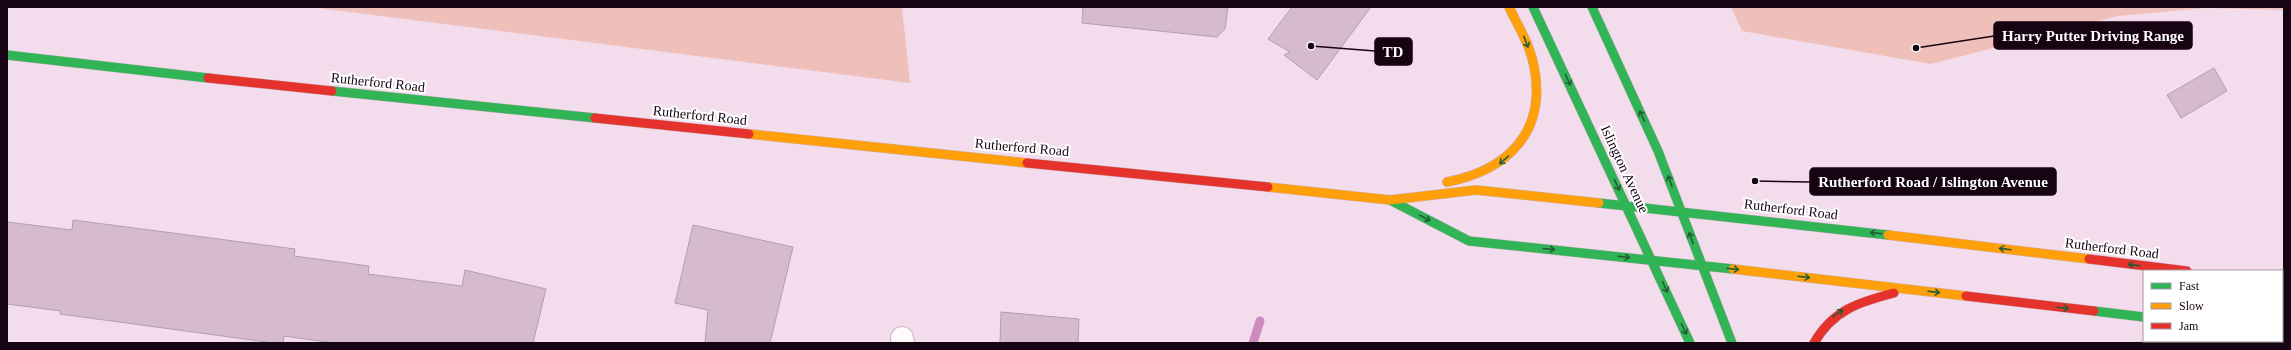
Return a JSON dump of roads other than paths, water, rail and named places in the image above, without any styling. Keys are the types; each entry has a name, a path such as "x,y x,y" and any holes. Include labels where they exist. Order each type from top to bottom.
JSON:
{"main road":[{"path":"1435,183 1465,180 1501,164 1522,141 1536,106 1534,68 1526,40 1509,7"},
{"name":"Islington Avenue","path":"1533,7 1690,343"},
{"path":"1592,7 1658,151 1701,266 1732,343"},
{"name":"Rutherford Road","path":"7,55 251,83 1336,193 1390,200 1476,190 1681,211 2179,270"},
{"path":"1336,193 1382,189"},
{"name":"Rutherford Road","path":"1390,200 1469,242 1652,260 2143,317"},
{"path":"1814,343 1833,318 1845,308 1861,301 1911,290"}],"waterway":[{"path":"1253,343 1260,321"}],"place":[{"name":"TD","path":"1311,46"},
{"name":"Harry Putter Driving Range","path":"1916,48"},
{"name":"Rutherford Road / Islington Avenue","path":"1755,181"}]}
